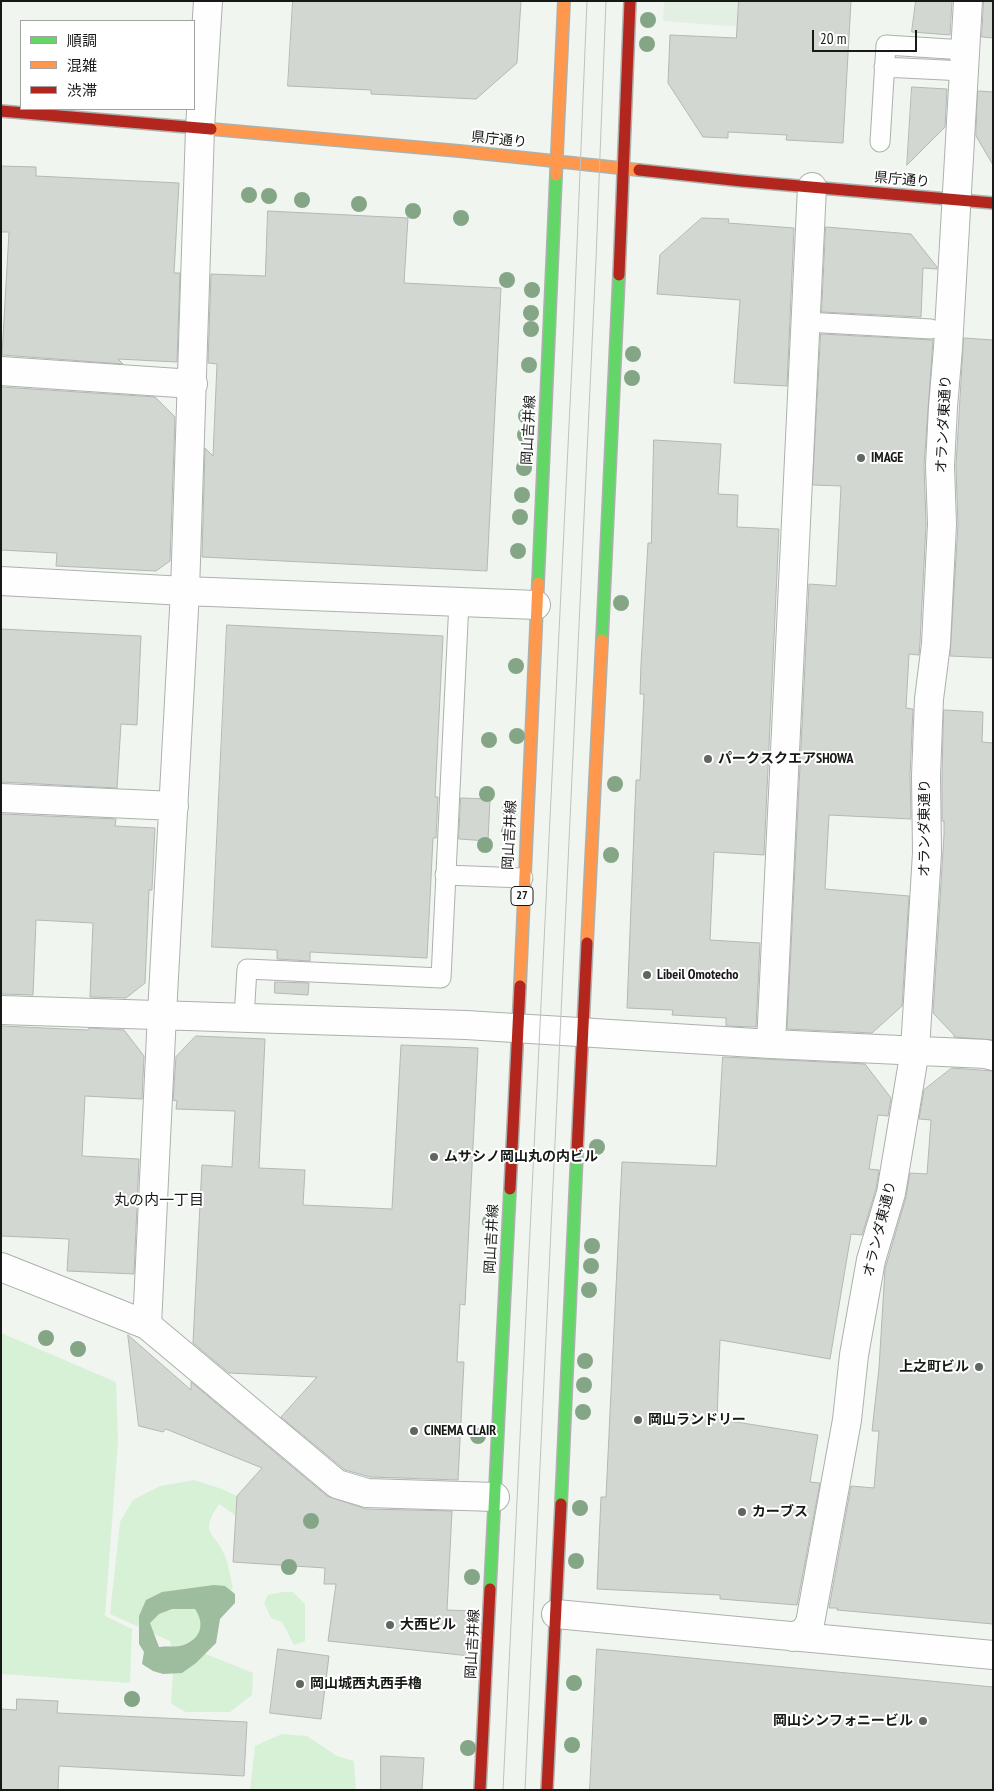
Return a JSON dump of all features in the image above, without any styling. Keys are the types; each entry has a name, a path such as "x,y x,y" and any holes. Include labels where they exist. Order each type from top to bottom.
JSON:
{"main road":[{"name":"岡山吉井線","path":"480,1790 558,161 564,1"},
{"path":"548,1790 624,169 630,1"},
{"name":"県庁通り","path":"1,111 558,161 624,169 993,203"}],"street":[{"path":"147,1325 185,591 200,128 208,1"},
{"name":"オランダ東通り","path":"793,1637 804,1632 810,1623 847,1420 854,1355 869,1269 891,1193 915,1050 927,853 926,776 929,709 936,644 942,524 940,466 968,1"},
{"path":"771,1044 812,187"},
{"path":"1,371 193,384"},
{"path":"1,581 185,591 536,605"},
{"path":"1,798 174,806"},
{"path":"1,1010 466,1024 771,1044 986,1054 993,1056"},
{"path":"1,1267 147,1325 336,1484 368,1492 495,1498"},
{"path":"556,1614 993,1654"}],"lane":[{"path":"880,142 886,45 964,61"},
{"path":"884,67 964,61"},
{"path":"806,322 931,330"},
{"path":"244,1018 246,969 441,978 459,601"},
{"path":"445,875 523,878"}],"shaded area":[{"path":"664,1 739,1 738,19 808,32 663,21"},
{"path":"1,1333 116,1382 118,1441 105,1616 132,1629 130,1683 1,1674"},
{"path":"194,1480 222,1489 269,1511 272,1518 235,1515 219,1504 210,1522 210,1532 221,1548 233,1587 213,1622 201,1652 253,1673 252,1695 230,1712 186,1712 171,1704 174,1657 170,1641 110,1614 120,1522 133,1500 160,1486"},
{"path":"214,1585 225,1586 235,1594 235,1603 220,1619 216,1643 196,1663 182,1673 163,1674 153,1671 142,1664 144,1652 139,1644 139,1616 146,1600 162,1592","holes":["172,1609 195,1609 200,1621 199,1632 196,1636 187,1644 159,1647 150,1623 159,1614"]},
{"path":"293,1592 305,1604 305,1641 294,1645 282,1622 271,1618 264,1603 268,1595"},
{"path":"282,1734 307,1736 337,1756 354,1761 356,1790 250,1790 255,1746"}],"building":[{"path":"293,1 521,1 517,63 476,99 371,94 371,90 288,86"},
{"path":"739,1 851,1 843,143 786,140 787,135 728,132 728,138 703,137 668,83 670,35 736,38"},
{"path":"916,1 952,1 950,35 912,32"},
{"path":"984,1 993,1 993,38 982,37"},
{"path":"912,87 947,89 945,127 907,165"},
{"path":"978,91 993,92 993,165 976,136"},
{"path":"1,166 36,167 36,176 179,183 174,273 180,273 177,362 118,359 123,364 2,355 9,232 1,232"},
{"path":"268,211 408,218 404,283 501,288 487,571 202,557 205,448 213,456 217,364 208,363 211,274 265,276"},
{"path":"702,218 729,219 728,223 794,228 787,386 734,383 740,300 657,294 660,255"},
{"path":"826,227 911,234 937,267 937,269 923,268 921,317 822,312"},
{"path":"821,334 933,340 924,465 926,524 920,643 919,655 909,654 906,708 913,709 910,775 911,819 829,815 825,889 909,896 902,1006 872,1033 787,1029 809,584 836,586 841,486 813,485"},
{"path":"964,338 993,340 993,658 950,656 958,525 956,466"},
{"path":"1,387 155,397 175,417 170,561 156,571 56,566 57,553 1,550"},
{"path":"654,440 721,444 718,494 738,495 737,527 779,529 764,855 714,852 710,940 760,943 756,1027 726,1026 726,1018 672,1015 673,1010 627,1008 636,780 640,780 644,694 640,694 641,664 648,543 651,543"},
{"path":"227,625 443,636 435,797 438,797 436,838 433,838 427,958 310,952 310,961 277,959 277,950 212,947"},
{"path":"1,629 141,636 137,725 121,724 117,788 1,782"},
{"path":"944,710 983,712 982,742 993,743 993,1040 954,1037 933,1013 944,835 944,821 942,821 942,776"},
{"path":"461,798 490,799 488,841 459,839"},
{"path":"1,814 116,819 115,826 155,828 152,890 149,890 145,983 126,998 90,997 93,923 36,920 33,995 1,994"},
{"path":"275,982 309,983 308,995 275,993"},
{"path":"1,1026 124,1030 144,1056 142,1099 85,1096 82,1156 139,1159 134,1274 67,1271 69,1239 1,1236"},
{"path":"196,1036 265,1039 259,1168 305,1170 303,1205 392,1209 401,1045 478,1048 465,1305 460,1304 457,1362 464,1362 458,1480 370,1477 345,1470 281,1417 317,1377 229,1373 193,1343 202,1165 232,1167 235,1111 176,1109 177,1101 173,1100 176,1057"},
{"path":"723,1057 865,1064 891,1098 888,1116 878,1115 869,1169 879,1170 876,1189 862,1235 851,1234 830,1359 720,1340 717,1419 818,1435 810,1482 820,1483 797,1605 720,1599 720,1595 597,1589 601,1497 606,1497 622,1162 716,1166"},
{"path":"952,1068 993,1071 993,1624 829,1608 851,1486 874,1488 879,1431 872,1431 879,1368 885,1269 906,1197 910,1173 927,1174 931,1120 919,1119 924,1090"},
{"path":"128,1335 191,1390 191,1382 327,1496 366,1509 452,1511 447,1610 472,1611 470,1656 328,1641 336,1584 324,1584 325,1568 233,1562 237,1496 262,1468 166,1429 163,1432 139,1426"},
{"name":"岡山城西丸西手櫓","path":"278,1649 329,1656 321,1719 270,1713"},
{"path":"597,1649 993,1687 993,1790 590,1790"},
{"path":"17,1699 58,1701 57,1713 247,1722 244,1776 59,1766 58,1790 1,1790 1,1709 16,1710"},
{"path":"381,1756 424,1758 422,1790 381,1790"}],"tram line":[{"path":"503,1790 573,343 587,1"},
{"path":"525,1790 596,259 606,1"}],"traffic: fast":[{"path":"538,583 556,175"},
{"path":"602,640 619,275"},
{"path":"561,1504 577,1152"},
{"path":"490,1589 510,1189"}],"traffic: slow":[{"path":"556,175 564,1"},
{"path":"211,129 459,151 639,170"},
{"path":"520,986 538,583"},
{"path":"587,943 602,640"}],"traffic: jam":[{"path":"619,275 630,1"},
{"path":"1,111 211,129"},
{"path":"639,170 993,203"},
{"path":"577,1152 587,943"},
{"path":"510,1189 520,986"},
{"path":"547,1790 561,1504"},
{"path":"480,1790 490,1589"}],"place":[{"name":"IMAGE","path":"861,458"},
{"name":"パークスクエアSHOWA","path":"708,759"},
{"name":"Libeil Omotecho","path":"647,975"},
{"name":"ムサシノ岡山丸の内ビル","path":"434,1157"},
{"name":"上之町ビル","path":"979,1367"},
{"name":"岡山ランドリー","path":"638,1420"},
{"name":"CINEMA CLAIR","path":"414,1431"},
{"name":"カーブス","path":"742,1512"},
{"name":"大西ビル","path":"390,1625"},
{"name":"岡山城西丸西手櫓","path":"300,1684"},
{"name":"岡山シンフォニービル","path":"923,1721"}],"district":[{"name":"丸の内一丁目","path":"159,1201"}]}
